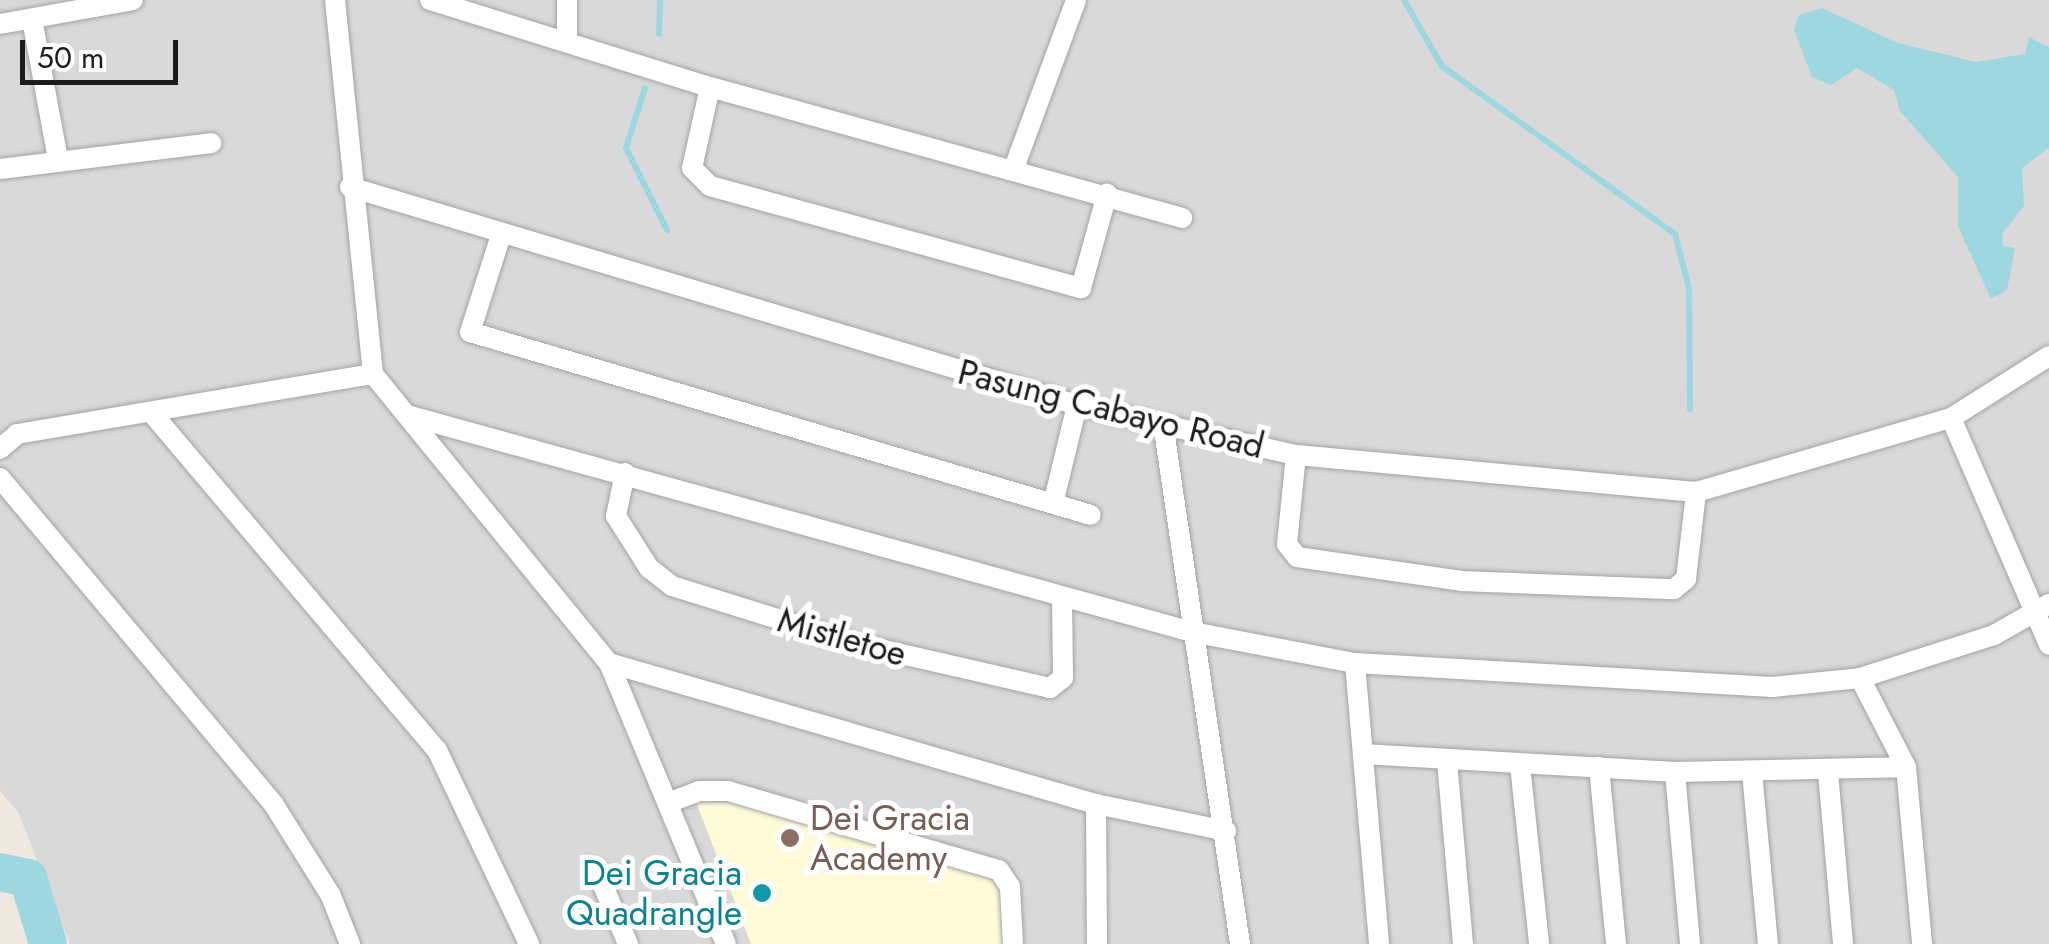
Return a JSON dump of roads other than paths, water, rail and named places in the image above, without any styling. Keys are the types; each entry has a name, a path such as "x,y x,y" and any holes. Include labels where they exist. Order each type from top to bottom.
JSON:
{"street":[{"path":"335,0 350,188 374,374 608,663 726,944"},
{"path":"430,0 710,87 1014,168 1182,218"},
{"path":"567,0 567,42"},
{"path":"1014,168 1076,0"},
{"path":"0,24 120,1"},
{"path":"32,19 58,159"},
{"path":"710,87 692,168 710,186 1081,288 1106,194"},
{"path":"0,170 58,159 211,144"},
{"name":"Pasung Cabayo Road","path":"350,188 1076,406 1164,430 1296,455 1696,492 1950,418 2049,356"},
{"path":"501,234 470,332 1054,500 1091,515"},
{"path":"0,449 17,434 374,374"},
{"path":"1054,500 1076,406"},
{"path":"150,412 437,750 528,944"},
{"path":"410,416 1192,632 1355,664 1772,687 1860,678 1994,635 2042,608"},
{"path":"1950,418 2042,608 2049,644"},
{"path":"1164,430 1240,944"},
{"path":"1296,455 1287,544 1297,557 1461,580 1674,590 1686,580 1696,492"},
{"name":"Mistletoe","path":"625,474 616,516 648,568 672,586 862,644 1050,688 1062,678 1062,597"},
{"path":"0,478 274,805 331,896 350,944"},
{"path":"608,663 1096,804 1226,831"},
{"path":"1355,664 1379,944"},
{"path":"1860,678 1906,766 1922,944"},
{"path":"1363,754 1447,762 1675,772 1828,772 1906,766"},
{"path":"1447,762 1464,944"},
{"path":"1520,765 1539,944"},
{"path":"1598,767 1616,944"},
{"path":"1675,772 1690,944"},
{"path":"1752,772 1768,944"},
{"path":"1828,772 1844,944"},
{"path":"668,803 699,791 728,792 999,870 1010,887 1013,944"},
{"path":"1096,804 1097,944"},
{"path":"596,869 628,944"}],"water":[{"path":"1822,8 1898,43 1976,62 2025,54 2029,37 2049,47 2049,148 2022,168 2024,206 2002,234 2003,246 2015,248 2007,290 1991,299 1958,226 1958,177 1900,111 1894,90 1857,68 1831,85 1812,77 1794,30 1799,15"}],"waterway":[{"path":"659,34 660,0"},
{"path":"1404,0 1442,66 1675,234 1689,288 1690,409"},
{"path":"645,88 626,148 667,230"},
{"path":"0,872 28,878 48,944"}],"place":[{"name":"Dei Gracia Academy","path":"790,838"},
{"name":"Dei Gracia Quadrangle","path":"762,893"}]}
